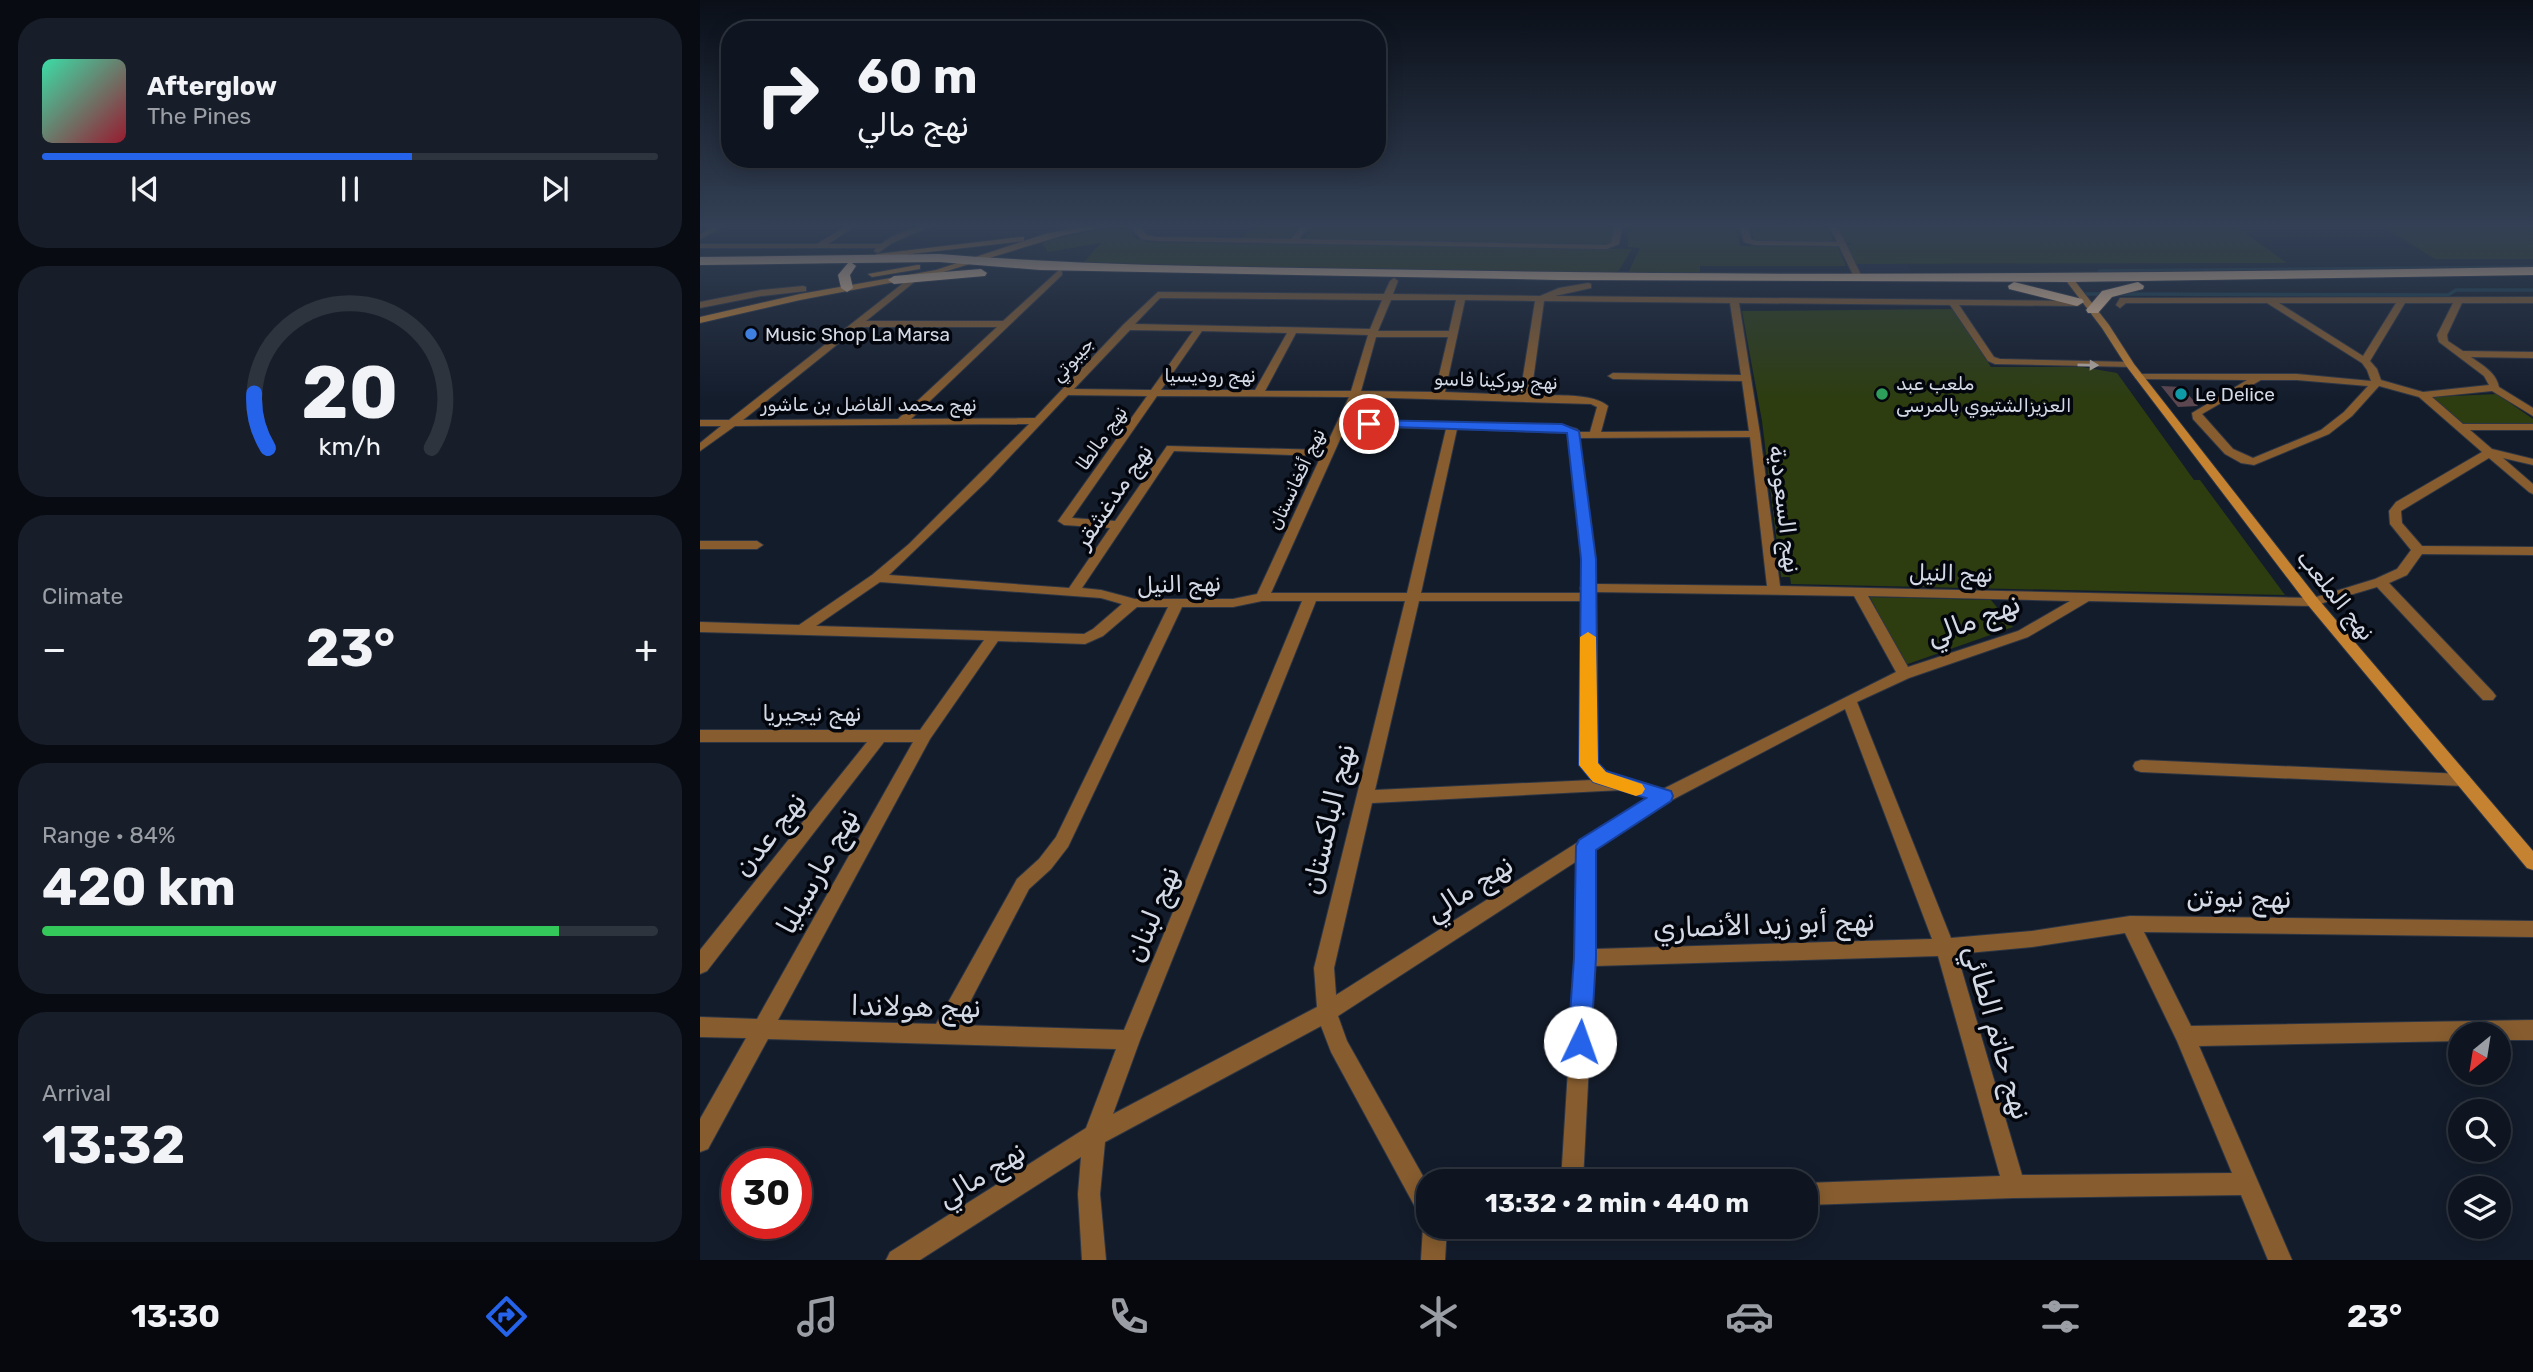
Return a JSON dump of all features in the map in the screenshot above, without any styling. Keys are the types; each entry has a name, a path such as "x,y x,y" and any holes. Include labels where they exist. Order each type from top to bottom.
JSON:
{"highway":[{"path":"1580,286 2012,286 2083,307 2107,294 2138,286"},
{"path":"2134,286 2151,286"}],"street":[{"path":"700,305 761,293 830,286"},
{"path":"700,320 838,286"},
{"path":"700,448 905,286"},
{"path":"902,421 1045,286"},
{"name":"نهج أفغانستان","path":"1262,597 1355,394 1373,333 1392,286"},
{"path":"1525,398 1540,299 1554,292 1588,286"},
{"name":"نهج الملعب","path":"2069,286 2313,603 2533,863"},
{"name":"نهج الملعب","path":"2069,286 2083,307"},
{"path":"700,312 803,289"},
{"name":"جيبوتي","path":"804,628 877,578 923,538 1066,392 1154,297 1164,294 1953,302 2083,307"},
{"path":"1439,395 1461,299"},
{"name":"نهج السعودية","path":"1734,299 1744,378 1755,434 1774,590"},
{"path":"2268,299 2365,361 2372,369 2376,383"},
{"path":"2365,361 2403,299"},
{"path":"2120,304 2123,300 2533,300"},
{"path":"2459,300 2442,335 2444,342 2488,374 2494,388"},
{"path":"1953,302 1991,359 1998,362 2346,380 2376,383 2423,395 2494,388 2533,413"},
{"path":"1960,311 2083,307"},
{"path":"855,324 1004,324"},
{"path":"1126,327 1452,334"},
{"name":"نهج مالطا","path":"1119,525 1064,521 1199,329"},
{"path":"1259,393 1293,331"},
{"path":"2463,354 2533,355"},
{"path":"1613,376 1744,378"},
{"path":"2259,377 2197,413 2197,417 2234,456 2254,462 2325,432 2348,414 2376,383"},
{"name":"نهج روديسيا","path":"1066,392 1355,394"},
{"name":"نهج بوركينا فاسو","path":"1355,394 1525,398 1601,403 1595,435"},
{"path":"2423,395 2533,490"},
{"name":"نهج محمد الفاضل بن عاشور","path":"700,423 1038,421"},
{"path":"1342,423 1595,435 1755,434"},
{"name":"نهج الباكستان","path":"1416,1186 1338,1045 1327,1012 1324,968 1414,599 1452,427"},
{"path":"2461,428 2533,427"},
{"path":"1572,433 1588,559 1589,765 1600,777 1664,796"},
{"name":"نهج مدغشقر","path":"1073,592 1173,446 1326,453"},
{"path":"2533,462 2490,452 2439,480 2395,511 2396,524 2418,550 2533,551"},
{"path":"700,545 757,545"},
{"name":"نهج النيل","path":"700,626 1085,639 1101,632 1121,609 1135,603 1234,603 1262,597 1414,599 1774,590 2313,603 2380,582 2402,572 2418,550"},
{"path":"877,578 1101,594 1135,603"},
{"path":"2380,582 2488,696"},
{"path":"1859,592 1904,674"},
{"name":"نهج مالي","path":"898,1260 1094,1136 1327,1012 1664,796 1904,674 2023,634 2088,596"},
{"name":"نهج لبنان","path":"1094,1260 1089,1194 1094,1136 1130,1040 1310,598"},
{"path":"942,1034 1023,884 1045,864 1062,842 1177,603"},
{"name":"نهج مارسيليا","path":"700,1141 924,736 995,635"},
{"name":"نهج حاتم الطائي","path":"1849,700 1945,947 2014,1187"},
{"name":"نهج نيجيريا","path":"700,736 924,736"},
{"name":"نهج عدن","path":"700,965 880,736"},
{"path":"2141,766 2463,780"},
{"path":"1364,797 1619,784"},
{"path":"1573,1169 1585,958 1586,846"},
{"path":"2130,924 2185,1036 2280,1260"},
{"name":"نهج نيوتن","path":"1945,947 2032,939 2130,924 2533,929"},
{"name":"نهج أبو زيد الأنصاري","path":"1585,958 1945,947"},
{"name":"نهج هولاندا","path":"700,1027 1130,1040"},
{"path":"2185,1036 2533,1030"},
{"path":"1818,1194 2014,1187 2248,1184"},
{"path":"1433,1260 1434,1239"}],"green space":[{"path":"1955,309 1991,367 2082,367 2117,373 2194,480 2200,480 2285,595 1791,584 1790,577 1781,577 1762,421 1742,311"},
{"path":"2497,394 2533,419 2533,424 2463,423 2430,397"},
{"path":"1870,597 1991,600 2013,627 1905,665"}],"building":[{"path":"2161,386 2182,387 2198,406 2178,407"}],"waterway":[{"path":"2117,294 2448,295 2456,290 2533,290"},
{"path":"2086,294 2104,294"}],"slow traffic":[{"path":"1588,637 1589,765 1600,777 1636,789"}],"place":[{"name":"Music Shop La Marsa","path":"751,334"},
{"name":"ملعب عبد العزيزالشتيوي بالمرسى","path":"1882,394"},
{"name":"Le Delice","path":"2181,394"}],"route":[{"path":"1369,424 1562,428 1573,431 1588,559 1589,765 1600,777 1664,796 1586,846 1585,958 1580,1042"}]}
